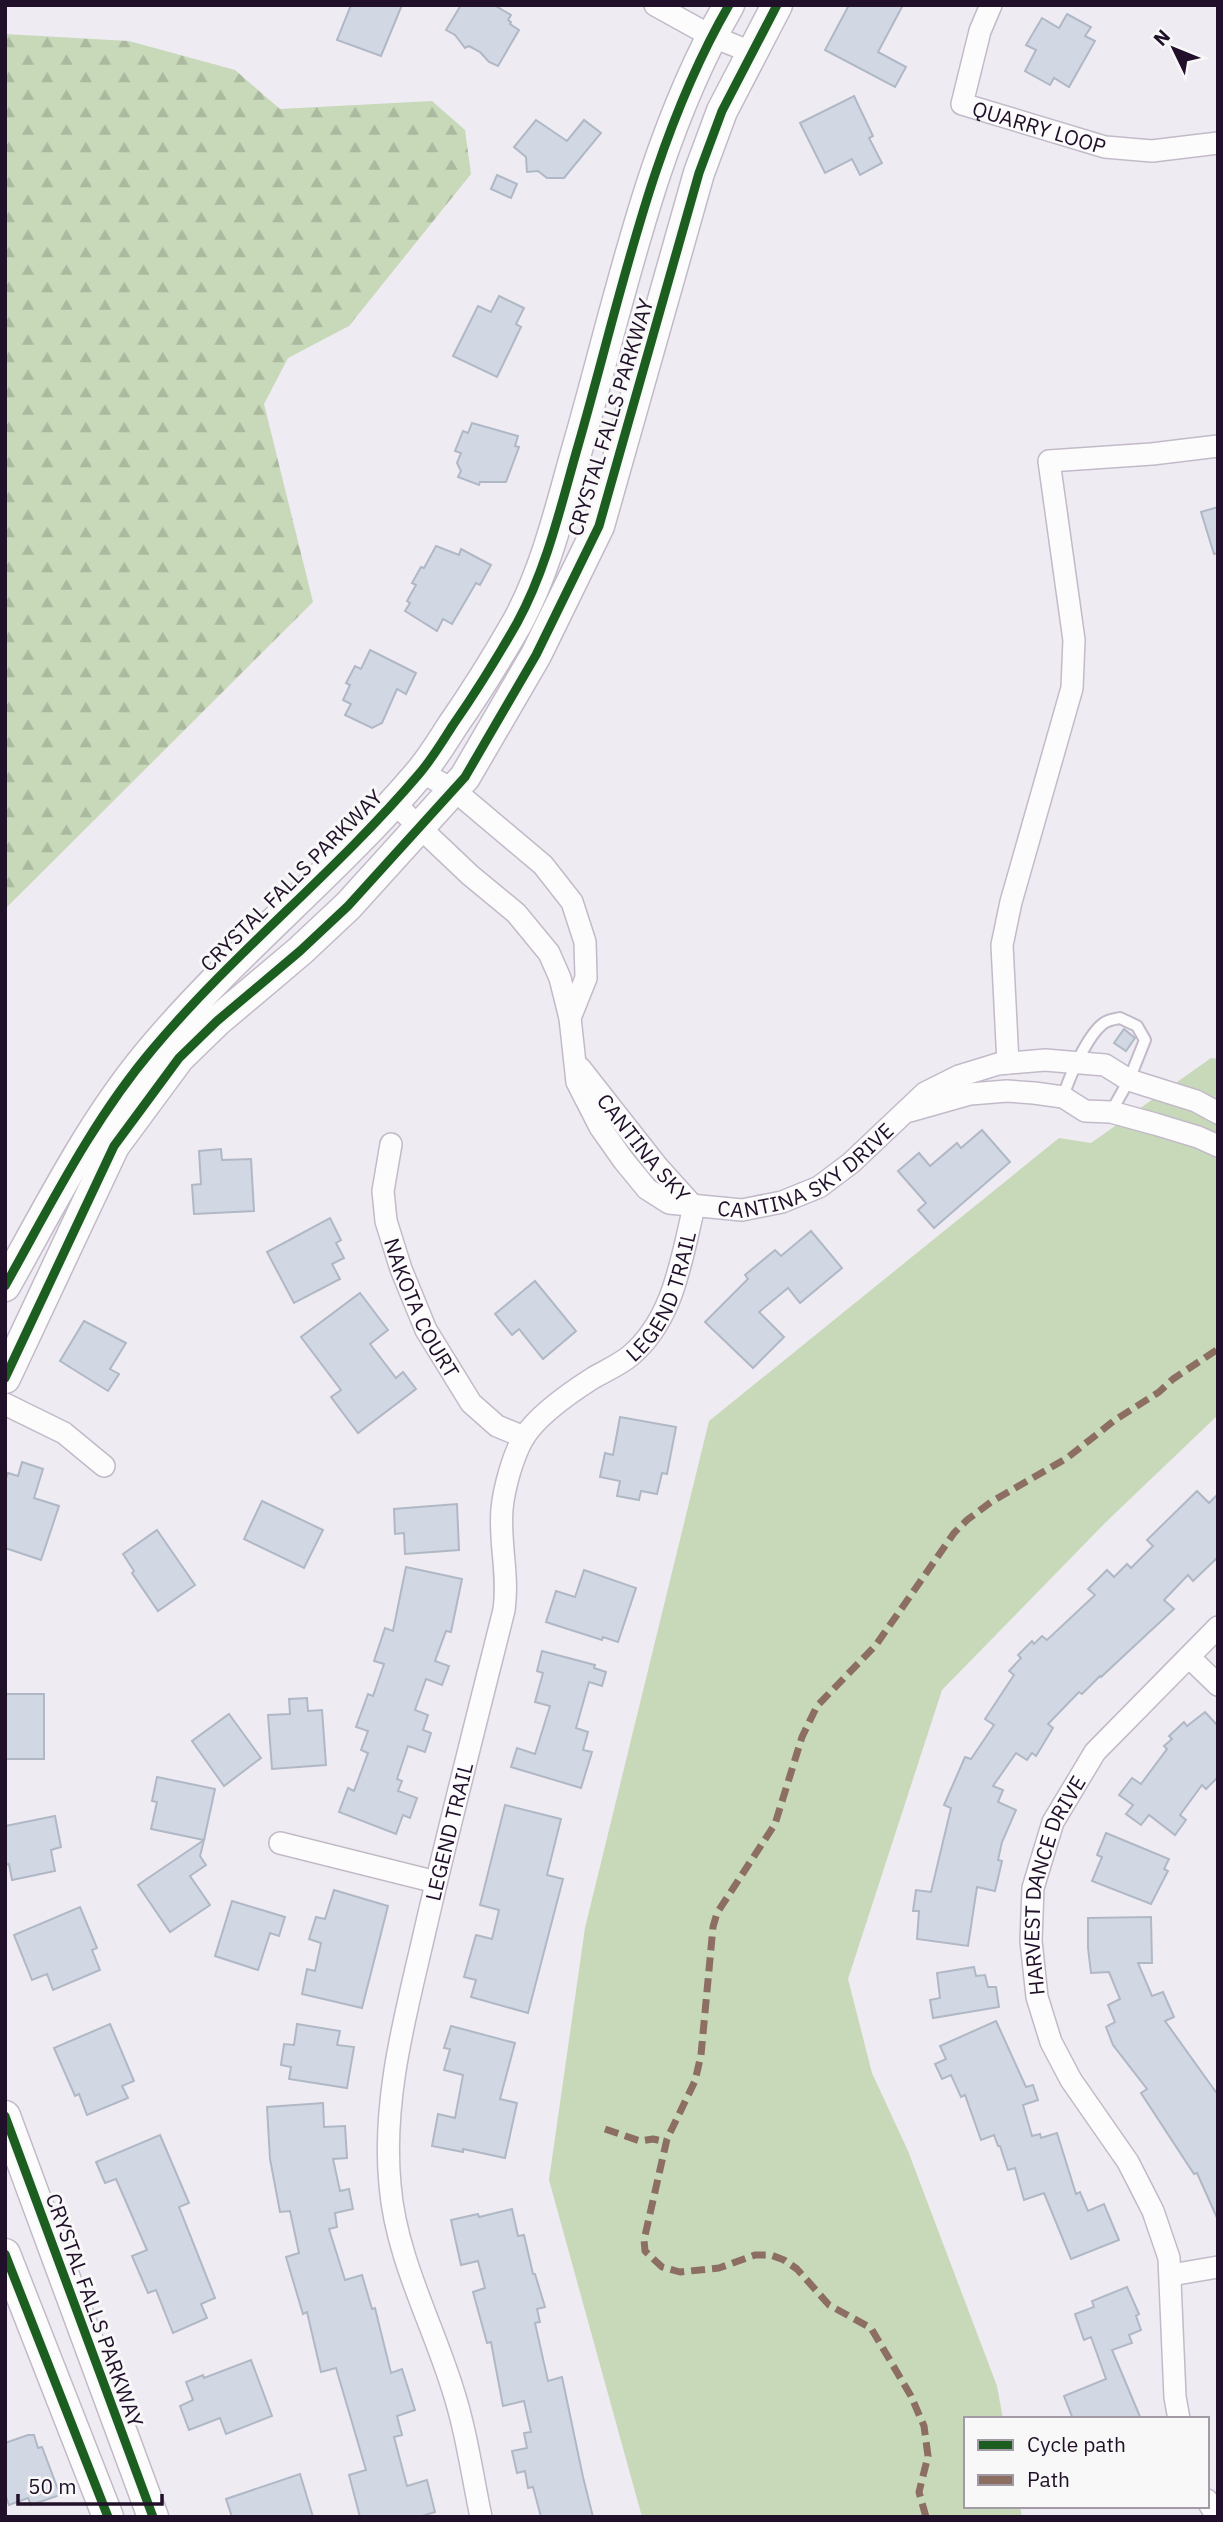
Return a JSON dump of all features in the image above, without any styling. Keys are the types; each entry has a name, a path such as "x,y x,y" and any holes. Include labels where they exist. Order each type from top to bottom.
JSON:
{"street":[{"path":"655,5 711,36 751,52"},
{"name":"CRYSTAL FALLS PARKWAY","path":"5,1286 101,1120 151,1051 219,977 421,772 490,670 525,607 550,546 643,212 678,113 711,36 729,5"},
{"name":"CRYSTAL FALLS PARKWAY","path":"5,1378 114,1146 179,1058 348,905 466,777 536,655 599,526 699,173 722,111 777,5"},
{"name":"QUARRY LOOP","path":"991,5 979,31 962,104 1105,147 1152,151 1218,143"},
{"path":"586,419 628,428"},
{"path":"1008,1063 1002,945 1011,902 1072,688 1074,640 1049,461 1152,454 1218,446"},
{"name":"CANTINA SKY","path":"421,772 454,790 543,865 572,902 585,942 586,978 570,1018"},
{"name":"CANTINA SKY","path":"393,802 470,875 516,913 550,953 560,978 570,1018 573,1059 657,1166 694,1207"},
{"name":"CANTINA SKY DRIVE","path":"694,1207 742,1210 782,1202 820,1186 851,1163 925,1093 958,1076 998,1064 1045,1060 1105,1065 1129,1080 1196,1101 1218,1113"},
{"name":"CANTINA SKY DRIVE","path":"906,1112 970,1094 1006,1091 1063,1097 1085,1111 1111,1112 1198,1137 1218,1146"},
{"name":"NAKOTA COURT","path":"391,1144 383,1191 386,1221 401,1269 426,1329 471,1403 497,1426 524,1437"},
{"name":"LEGEND TRAIL","path":"481,2517 453,2389 411,2280 398,2234 390,2188 388,2149 397,2052 436,1882 504,1611 507,1590 502,1509 509,1477 524,1437 567,1396 629,1357 649,1337 664,1315 675,1285 694,1207"},
{"path":"5,1404 64,1433 104,1466"},
{"name":"HARVEST DANCE DRIVE","path":"1179,2417 1175,2397 1170,2259 1153,2211 1128,2162 1071,2080 1052,2042 1037,1997 1031,1941 1033,1888 1053,1822 1095,1752 1218,1627"},
{"path":"1189,1657 1218,1685"},
{"path":"280,1843 436,1882"},
{"name":"CRYSTAL FALLS PARKWAY","path":"5,2116 153,2517"},
{"path":"5,2254 108,2517"},
{"path":"1171,2275 1218,2267"}],"lane":[{"path":"1063,1097 1092,1036 1104,1022 1120,1018 1137,1026 1145,1040 1129,1080 1111,1112"}],"green space":[{"path":"5,34 129,41 235,70 280,109 432,101 465,130 471,174 349,326 288,358 264,404 313,602 5,909"},
{"path":"1211,1058 1218,1059 1218,1415 1106,1522 942,1690 848,1979 872,2073 908,2151 997,2386 1003,2417 964,2417 964,2508 1020,2508 1022,2517 642,2517 549,2180 585,1928 709,1421 1059,1138 1091,1143"}],"building":[{"path":"351,5 402,5 381,56 337,40"},
{"path":"461,5 494,5 511,15 508,20 510,24 519,30 498,66 469,46 465,48 455,35 446,30"},
{"path":"849,5 903,5 878,52 906,67 895,87 825,50"},
{"path":"1067,14 1091,27 1085,36 1095,41 1069,87 1054,78 1050,85 1025,71 1036,50 1026,45 1042,18 1059,28"},
{"path":"854,96 873,136 869,138 882,163 860,175 852,159 825,173 800,123"},
{"path":"536,120 567,141 584,120 601,133 564,178 547,178 538,171 527,172 526,157 514,147"},
{"path":"497,175 517,184 511,198 491,189"},
{"path":"499,296 524,308 516,324 521,327 497,377 453,356 478,306 491,312"},
{"path":"472,423 518,436 515,446 519,447 506,482 480,482 479,485 458,477 461,471 457,463 461,453 455,451 463,431 468,433"},
{"path":"1218,507 1218,553 1214,554 1201,512"},
{"path":"436,546 459,555 461,549 491,565 480,585 476,583 452,624 443,619 437,631 405,611 416,585 412,583"},
{"path":"370,650 416,673 406,694 397,689 382,723 372,728 345,715 351,704 343,700 350,685 346,683 355,666 361,669"},
{"path":"1124,1029 1135,1038 1126,1051 1114,1043"},
{"path":"982,1130 1010,1162 934,1228 918,1210 926,1203 898,1171 919,1153 930,1166 957,1143 961,1148"},
{"path":"221,1149 222,1160 251,1159 254,1211 194,1214 192,1185 201,1184 199,1151"},
{"path":"330,1218 341,1240 336,1243 344,1258 332,1264 340,1279 294,1303 267,1252"},
{"path":"811,1231 842,1268 800,1303 788,1288 759,1312 784,1337 753,1368 705,1322 748,1279 745,1275 775,1250 781,1256"},
{"path":"535,1281 576,1331 543,1359 519,1329 512,1335 495,1314"},
{"path":"360,1293 388,1330 370,1344 396,1378 403,1372 416,1389 358,1433 331,1397 341,1390 301,1337"},
{"path":"84,1321 126,1343 110,1369 119,1374 108,1391 60,1361"},
{"path":"620,1417 676,1427 667,1474 662,1473 657,1494 641,1491 639,1500 617,1496 620,1481 600,1477 605,1453 613,1455"},
{"path":"22,1462 43,1469 34,1498 59,1506 41,1560 5,1548 5,1481 8,1473 18,1476"},
{"path":"1197,1491 1209,1503 1218,1494 1218,1557 1193,1581 1188,1575 1164,1600 1174,1609 1082,1694 1079,1692 1048,1724 1053,1728 1036,1756 1032,1753 1027,1760 1016,1753 993,1786 1003,1790 998,1802 1016,1810 1002,1842 998,1860 1002,1861 995,1891 977,1887 968,1946 917,1939 919,1911 913,1911 916,1890 931,1892 951,1808 944,1805 965,1757 971,1759 994,1725 985,1719 1014,1675 1009,1671 1021,1658 1018,1655 1032,1641 1034,1644 1042,1636 1047,1640 1095,1595 1088,1589 1107,1570 1114,1577 1127,1564 1131,1568 1153,1546 1147,1540"},
{"path":"262,1501 323,1530 304,1568 244,1539"},
{"path":"457,1504 459,1550 405,1554 404,1533 395,1534 394,1509"},
{"path":"157,1530 195,1585 158,1611 132,1573 134,1571 123,1554"},
{"path":"406,1567 462,1579 451,1632 446,1631 435,1661 449,1666 442,1685 426,1679 415,1710 428,1715 423,1730 431,1733 425,1752 408,1746 397,1779 402,1781 398,1791 417,1798 410,1818 403,1815 396,1834 339,1812 348,1788 354,1791 368,1753 361,1750 368,1731 356,1727 368,1694 373,1696 384,1664 374,1661 385,1628 393,1631"},
{"path":"584,1570 636,1588 618,1642 603,1637 602,1640 546,1622 556,1591 575,1597"},
{"path":"542,1651 595,1665 594,1668 606,1672 602,1686 589,1682 576,1728 588,1732 583,1750 592,1752 581,1788 511,1767 517,1748 535,1754 550,1706 535,1702 543,1673 537,1671"},
{"path":"6,1694 44,1694 44,1759 5,1759"},
{"path":"307,1698 308,1711 322,1710 326,1765 272,1769 268,1715 290,1714 289,1699"},
{"path":"1205,1712 1218,1726 1218,1777 1206,1789 1202,1785 1180,1815 1186,1820 1175,1835 1149,1815 1141,1825 1126,1814 1133,1805 1119,1795 1132,1778 1141,1784 1167,1749 1164,1746 1172,1739 1169,1736 1184,1722 1187,1726"},
{"path":"229,1714 261,1758 224,1786 192,1741"},
{"path":"157,1777 215,1789 204,1840 151,1829 157,1802 152,1801"},
{"path":"505,1805 561,1819 547,1875 563,1879 528,2013 471,1997 476,1980 464,1977 476,1935 492,1939 499,1910 480,1905"},
{"path":"55,1816 61,1847 51,1850 55,1871 12,1880 9,1864 5,1865 5,1826"},
{"path":"1106,1833 1169,1859 1164,1869 1168,1871 1151,1904 1092,1881 1102,1857 1097,1855"},
{"path":"204,1840 200,1856 206,1865 190,1876 210,1905 170,1932 138,1885"},
{"path":"334,1890 388,1906 362,2008 302,1994 307,1969 315,1971 321,1943 309,1939 316,1917 325,1919"},
{"path":"232,1901 285,1917 279,1936 270,1933 258,1970 215,1956"},
{"path":"80,1907 97,1948 92,1950 100,1970 53,1990 47,1974 32,1980 14,1935"},
{"path":"1151,1917 1152,1963 1138,1963 1152,1996 1163,1992 1174,2017 1165,2021 1218,2095 1218,2220 1197,2173 1194,2174 1141,2093 1147,2089 1113,2045 1106,2027 1115,2022 1108,2005 1120,1999 1109,1972 1091,1973 1088,1918"},
{"path":"974,1967 976,1976 985,1975 988,1987 996,1987 999,2007 933,2018 930,2000 940,1998 937,1973"},
{"path":"996,2021 1026,2087 1033,2085 1038,2100 1023,2105 1032,2136 1040,2134 1041,2138 1057,2133 1076,2194 1080,2192 1088,2211 1104,2204 1119,2240 1071,2259 1044,2193 1024,2200 1015,2168 1008,2170 994,2135 981,2140 965,2095 961,2097 951,2075 942,2079 935,2064 946,2059 940,2046"},
{"path":"110,2024 134,2081 122,2086 128,2098 87,2115 79,2094 75,2096 54,2048"},
{"path":"297,2024 340,2031 337,2045 354,2047 347,2088 289,2079 291,2067 281,2065 284,2044 294,2045"},
{"path":"451,2026 515,2043 500,2099 517,2103 505,2158 432,2146 438,2114 455,2118 463,2075 444,2070 450,2049 444,2048"},
{"path":"323,2103 324,2127 345,2126 347,2158 333,2159 340,2191 349,2189 353,2209 335,2213 337,2227 329,2229 345,2280 362,2275 372,2309 375,2308 391,2373 402,2369 415,2410 397,2416 402,2435 394,2437 407,2486 427,2480 435,2512 419,2517 360,2517 349,2475 366,2470 336,2368 321,2372 307,2312 303,2314 286,2257 299,2253 290,2211 280,2212 270,2159 267,2107"},
{"path":"160,2135 189,2203 179,2207 215,2298 201,2304 207,2318 173,2333 156,2290 148,2293 132,2256 147,2250 116,2179 105,2183 96,2162"},
{"path":"512,2209 518,2236 524,2235 533,2274 545,2307 537,2309 540,2322 535,2323 548,2381 562,2377 593,2517 541,2517 533,2487 528,2488 525,2471 517,2473 512,2451 527,2448 524,2433 531,2432 524,2401 503,2406 491,2342 487,2343 473,2292 485,2288 478,2261 461,2265 451,2220"},
{"path":"1127,2287 1139,2314 1136,2316 1141,2330 1129,2335 1132,2343 1112,2350 1140,2417 1072,2417 1064,2396 1106,2379 1091,2337 1084,2340 1075,2314 1094,2307 1092,2301"},
{"path":"251,2360 272,2416 226,2434 220,2418 189,2430 180,2406 193,2400 186,2382"},
{"path":"34,2435 38,2448 42,2447 60,2495 31,2505 28,2498 9,2505 5,2494 5,2443"},
{"path":"300,2474 313,2517 232,2517 226,2499"}],"marked path":[{"path":"926,2517 919,2492 928,2456 924,2426 911,2396 871,2328 829,2305 797,2269 771,2255 755,2255 719,2268 680,2272 662,2267 645,2251 644,2240 667,2139 695,2081 701,2055 713,1927 717,1913 775,1824 802,1737 817,1706 876,1645 954,1533 991,1502 1067,1458 1115,1420 1218,1349"},
{"path":"605,2129 640,2141 653,2139 667,2142"}],"cycle path":[{"path":"5,1286 73,1165 130,1077 217,979 354,845 419,774 478,687 517,623 537,580 552,536 640,220 658,165 702,57 729,5"},
{"path":"5,1378 114,1146 179,1058 348,906 465,777 536,655 599,526 699,173 722,111 777,5"},
{"path":"5,2116 153,2517"},
{"path":"5,2254 108,2517"}]}
